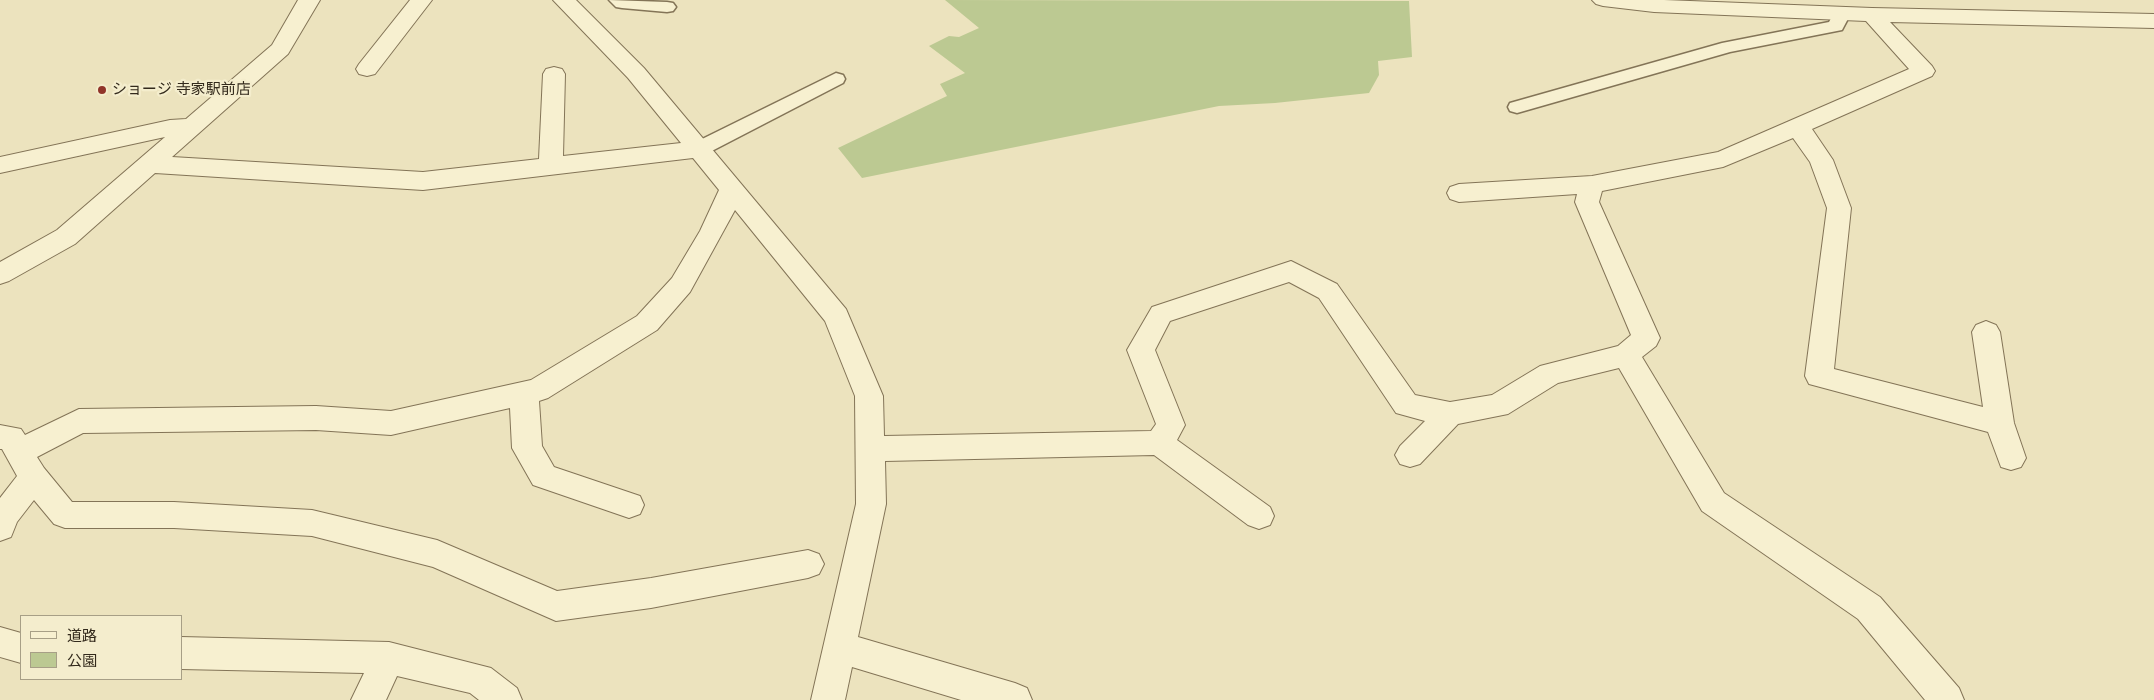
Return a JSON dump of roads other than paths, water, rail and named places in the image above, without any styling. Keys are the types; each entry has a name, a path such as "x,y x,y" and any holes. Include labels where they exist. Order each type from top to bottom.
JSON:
{"street":[{"path":"0,274 66,237 280,49 309,0"},
{"path":"367,69 421,0"},
{"path":"564,0 636,73 836,316 869,396 871,504 828,700"},
{"path":"1603,0 1653,3 1840,6 1872,15 2154,21"},
{"path":"2097,0 2115,20"},
{"path":"1459,192 1592,185 1723,159 1924,71 1872,15"},
{"path":"552,166 554,74"},
{"path":"0,165 170,128 192,126"},
{"path":"1798,127 1821,160 1839,208 1819,376 2000,423"},
{"path":"149,164 423,181 699,149"},
{"path":"1159,443 1171,425 1141,350 1161,314 1291,271 1328,291 1406,405 1450,414 1498,406 1550,374 1626,355 1646,338 1587,202 1592,185"},
{"path":"0,527 5,515 17,455 79,421 316,418 391,423 538,390 647,323 681,285 732,189"},
{"path":"1986,332 2000,423 2011,458"},
{"path":"1626,355 1713,502 1869,608 1947,700"},
{"path":"524,394 527,448 544,476 629,505"},
{"path":"1410,455 1450,414"},
{"path":"869,449 1159,443 1259,516"},
{"path":"17,455 65,515 174,515 312,523 437,554 556,606 652,593 808,564"},
{"path":"0,642 20,648"},
{"path":"839,647 1015,700"},
{"path":"182,653 389,658 479,679 505,700"},
{"path":"368,700 389,658"}],"lane":[{"path":"618,0 622,3 667,7"},
{"path":"1517,107 1728,47 1836,26 1840,6"},
{"path":"699,149 836,79"}],"place":[{"name":"ショージ 寺家駅前店","path":"102,90"}]}
